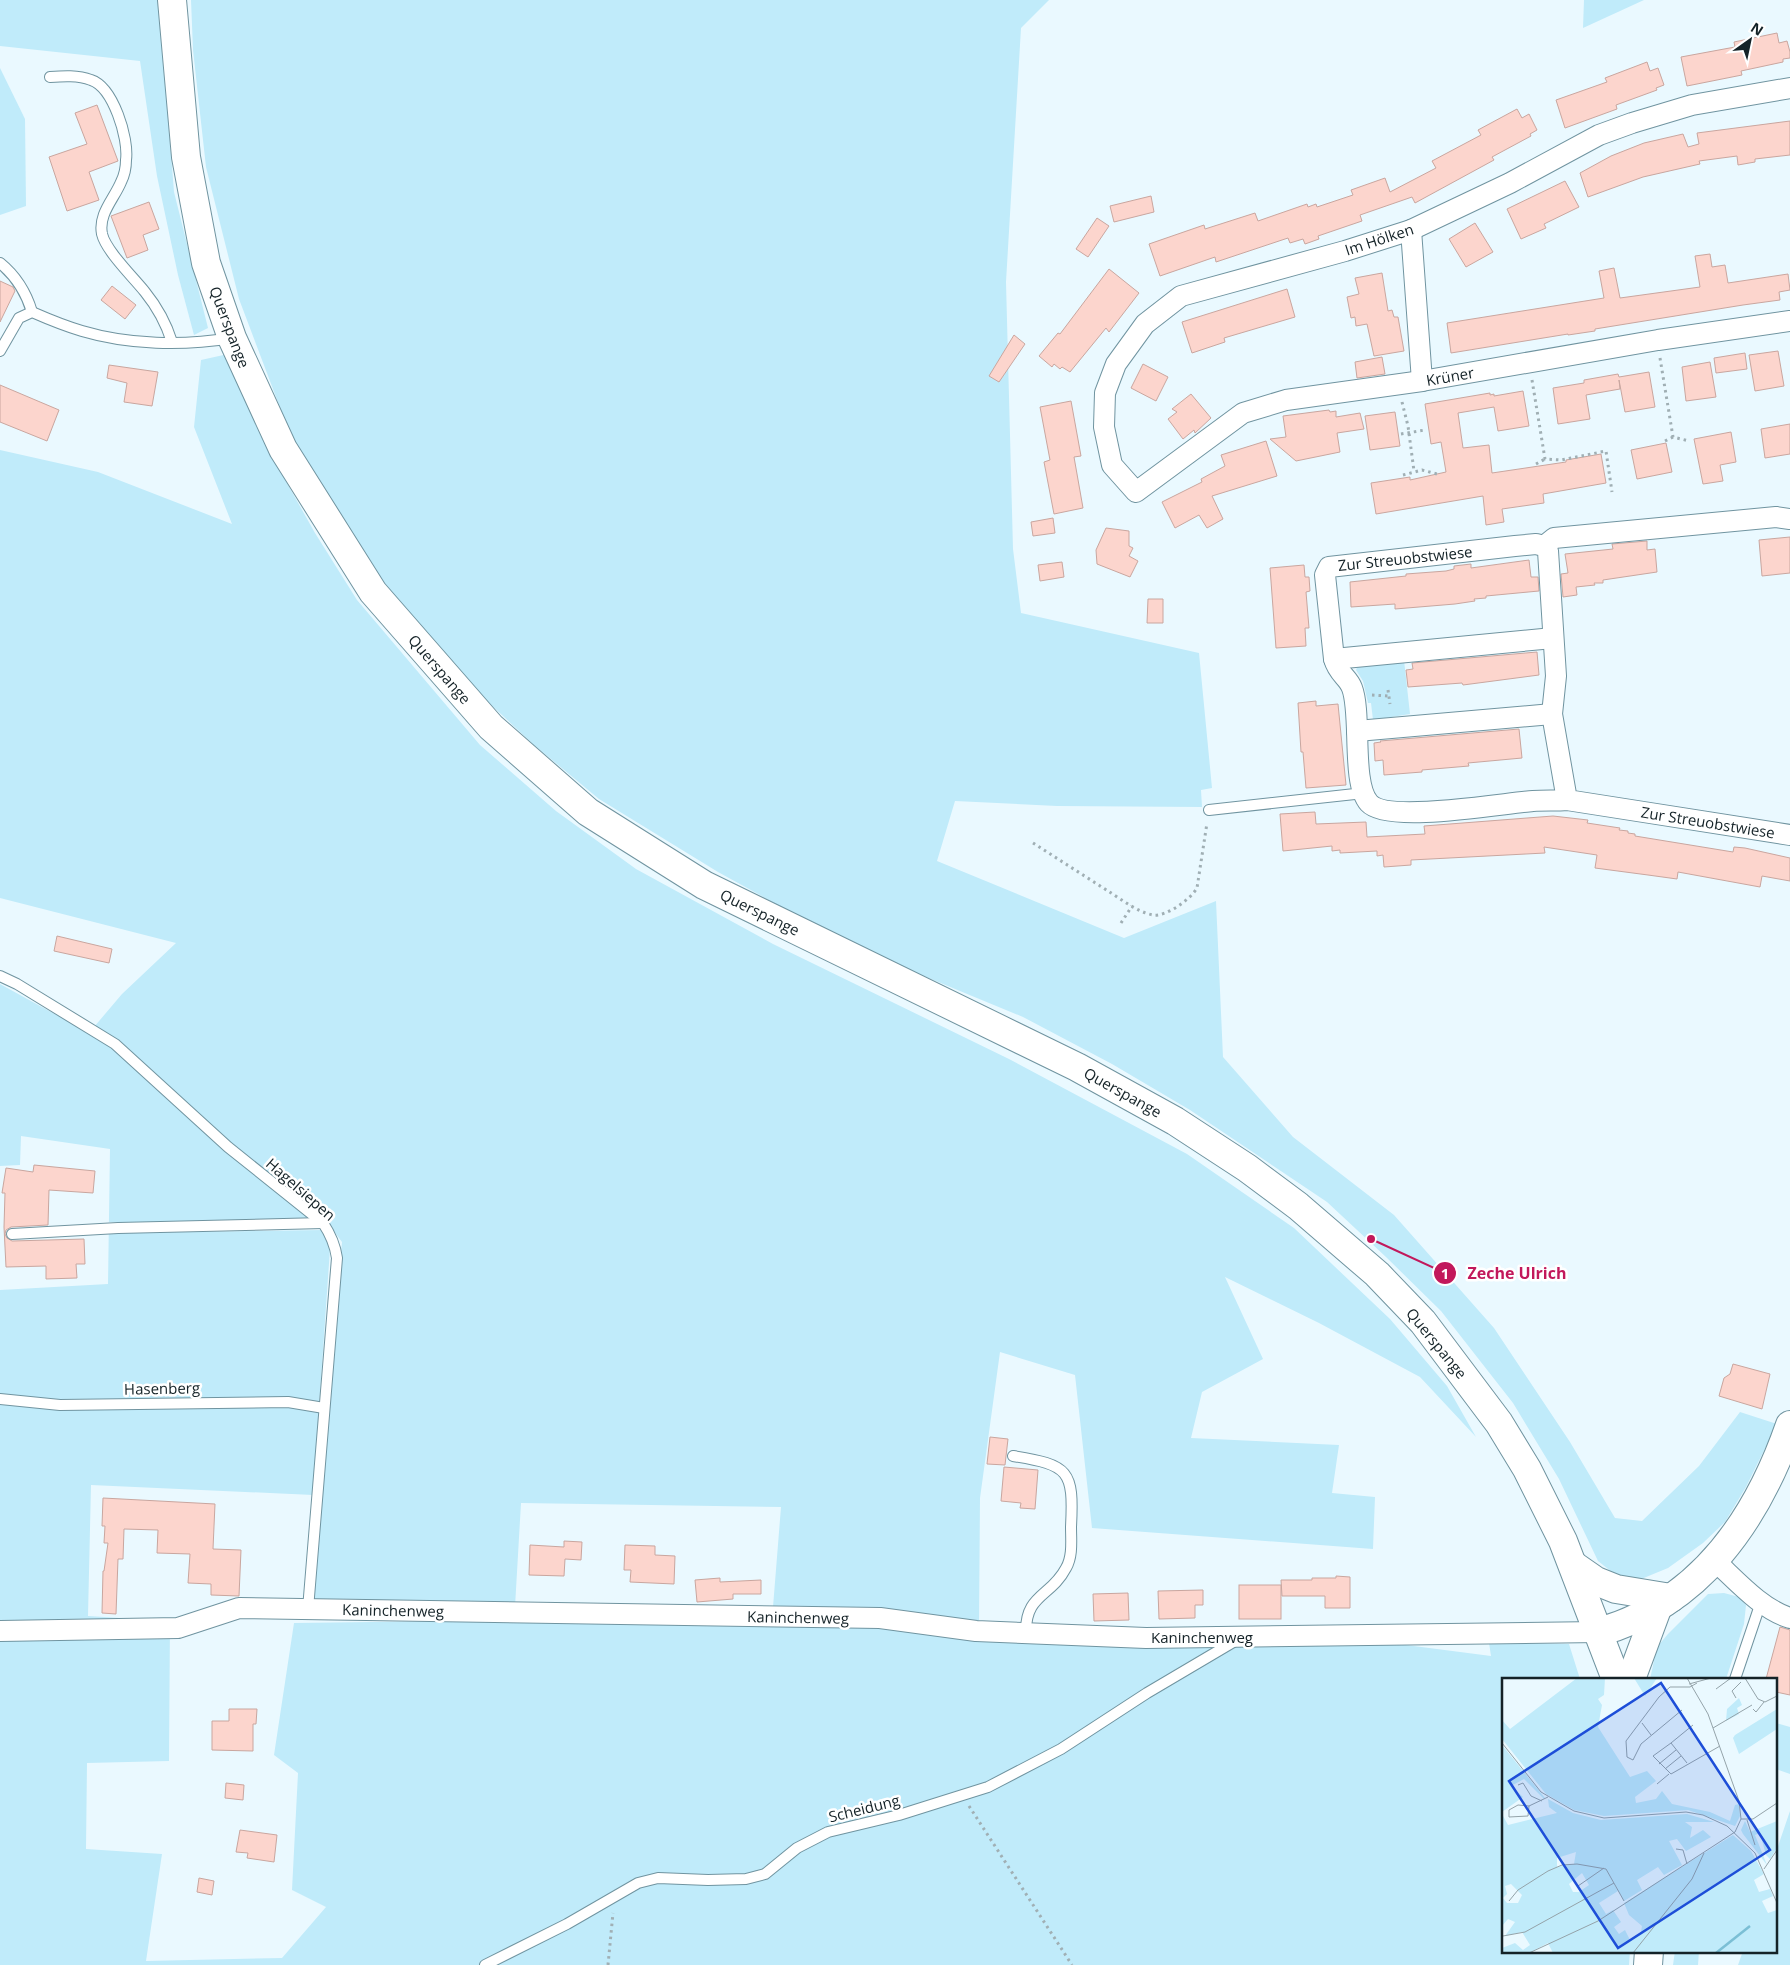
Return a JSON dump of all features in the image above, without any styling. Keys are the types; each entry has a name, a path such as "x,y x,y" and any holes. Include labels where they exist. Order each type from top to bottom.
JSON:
{"main road":[{"name":"Querspange","path":"172,0 186,157 206,263 232,338 283,449 373,592 491,727 588,812 704,885 1085,1072 1175,1121 1247,1168 1298,1206 1377,1274 1423,1322 1499,1422 1526,1469 1563,1541 1616,1678"},
{"path":"1599,1632 1620,1626 1664,1604 1714,1560 1738,1532 1762,1493 1780,1454 1790,1425"},
{"path":"1573,1566 1596,1581 1664,1604"},
{"path":"1631,1678 1664,1604"},
{"path":"1648,1965 1649,1952"}],"street":[{"name":"Im Hölken","path":"1136,492 1112,465 1104,427 1105,393 1116,364 1145,324 1181,296 1411,230 1510,183 1599,135 1632,123 1692,105 1790,88"},
{"path":"1411,230 1422,380"},
{"name":"Krüner","path":"1136,492 1243,413 1286,400 1400,384 1658,340 1790,320"},
{"name":"Zur Streuobstwiese","path":"1790,519 1776,517 1554,538 1544,546 1536,544 1329,567 1325,575 1334,659 1337,669 1352,686 1358,760 1364,793 1370,804 1382,811 1400,812 1475,808 1533,801 1568,800 1790,834"},
{"path":"1544,546 1548,551 1556,676 1552,714 1568,800"},
{"path":"1334,659 1553,638"},
{"path":"1357,731 1552,714"},
{"path":"1714,1560 1761,1602 1782,1616 1790,1618"},
{"name":"Kaninchenweg","path":"0,1631 178,1628 239,1608 880,1618 976,1631 1146,1638 1599,1632"}],"lane":[{"path":"50,77 70,76 92,80 108,93 123,130 127,159 121,182 108,204 102,222 102,235 113,253 159,310 172,342"},
{"path":"0,263 18,280 32,312"},
{"path":"0,351 19,318 32,312 83,331 121,340 209,342 232,338"},
{"path":"1209,810 1364,793"},
{"name":"Hagelsiepen","path":"0,976 17,984 115,1044 228,1147 323,1223 336,1245 337,1258 308,1609"},
{"path":"12,1234 118,1228 323,1223"},
{"name":"Hasenberg","path":"0,1399 60,1405 288,1402 324,1408"},
{"path":"1013,1456 1038,1460 1064,1472 1070,1481 1073,1498 1070,1561 1061,1577 1031,1606 1026,1620 1026,1633"},
{"path":"1735,1678 1761,1602"},
{"name":"Scheidung","path":"485,1965 567,1924 638,1883 658,1878 746,1880 765,1874 797,1848 828,1832 898,1815 988,1787 1061,1749 1147,1693 1240,1638"}],"path":[{"path":"1658,340 1673,437"},
{"path":"1529,362 1545,459"},
{"path":"1400,384 1414,471"},
{"path":"1400,434 1425,430"},
{"path":"1665,441 1673,437 1689,440"},
{"path":"1536,464 1545,459 1561,460 1606,451 1612,492"},
{"path":"1403,475 1422,470 1437,474"},
{"path":"1388,690 1390,704"},
{"path":"1033,842 1132,906 1152,915 1161,915 1194,894 1198,882 1209,810"},
{"path":"1121,923 1132,906"},
{"path":"962,1795 1072,1965"},
{"path":"608,1965 614,1897"}],"shaded area":[{"path":"0,0 159,0 174,192 208,328 194,335 178,275 157,176 140,61 0,46"},
{"path":"191,0 1049,0 1021,28 1006,282 1013,549 1021,613 1199,653 1212,788 1201,790 1202,807 1057,806 955,801 937,861 1124,938 1216,901 1223,1057 1293,1137 1394,1215 1494,1328 1570,1442 1615,1518 1642,1521 1699,1466 1740,1412 1777,1424 1746,1487 1725,1522 1703,1543 1668,1568 1634,1582 1618,1577 1598,1561 1559,1479 1513,1403 1441,1311 1327,1202 1190,1110 1112,1064 1023,1017 856,948 718,872 599,799 534,745 444,661 381,583 293,442 239,299 206,167 193,50"},
{"path":"1584,0 1644,0 1583,28"},
{"path":"0,68 25,119 26,206 0,215"},
{"path":"228,354 269,451 315,533 357,600 480,745 556,811 636,869 773,944 1009,1059 1187,1154 1294,1228 1390,1319 1447,1386 1476,1437 1420,1377 1319,1323 1225,1277 1263,1359 1202,1392 1191,1438 1339,1445 1332,1493 1375,1497 1373,1549 1092,1528 1075,1375 1000,1352 980,1498 979,1625 773,1607 781,1507 521,1503 515,1607 311,1603 342,1242 323,1217 236,1222 109,1222 109,1233 323,1230 330,1249 313,1495 91,1485 88,1616 170,1621 169,1761 87,1763 86,1849 162,1854 146,1961 282,1958 326,1907 292,1890 298,1773 274,1755 294,1623 598,1619 884,1625 977,1639 1406,1645 1491,1656 1489,1643 1569,1644 1580,1678 1502,1678 1502,1952 1630,1952 1629,1965 0,1965 0,1290 108,1284 110,1149 21,1136 20,1165 0,1166 0,984 113,1046 143,1071 152,1070 117,1041 94,1027 122,994 176,943 0,898 0,450 98,472 232,524 194,427 201,360"},
{"path":"1360,660 1404,660 1410,714 1373,720 1371,703 1368,703 1363,681 1356,670"},
{"path":"1724,1593 1739,1597 1746,1605 1744,1624 1726,1678 1650,1678 1657,1647 1708,1594"},
{"path":"1778,1724 1790,1727 1790,1774 1778,1770"},
{"path":"1790,1811 1790,1965 1738,1965 1743,1952 1778,1952 1778,1846"},
{"path":"1675,1952 1699,1952 1698,1965 1673,1965"}],"building":[{"path":"1777,33 1779,43 1787,41 1790,58 1783,59 1783,62 1741,71 1742,75 1687,86 1681,57 1735,47 1734,42"},
{"path":"1647,62 1650,71 1658,68 1664,85 1656,88 1657,90 1616,105 1617,109 1565,128 1556,100 1607,82 1605,78"},
{"path":"97,105 118,161 89,172 99,200 67,211 49,157 87,144 75,113"},
{"path":"1517,109 1522,118 1529,114 1537,130 1530,134 1531,136 1492,157 1494,160 1415,203 1412,197 1360,215 1362,221 1318,236 1319,239 1305,244 1303,239 1290,243 1288,238 1216,262 1215,257 1160,276 1149,244 1204,225 1205,229 1255,213 1258,221 1307,204 1308,207 1316,204 1317,207 1353,195 1351,190 1385,178 1390,192 1436,168 1432,161 1481,135 1478,130"},
{"path":"1790,121 1790,155 1755,159 1755,162 1738,165 1737,156 1699,161 1700,164 1643,177 1588,197 1580,173 1611,156 1644,143 1683,134 1688,147 1699,144 1697,133"},
{"path":"1565,181 1579,207 1544,224 1546,228 1521,239 1507,209"},
{"path":"1151,196 1154,212 1114,222 1110,206"},
{"path":"149,202 159,229 143,235 148,250 127,258 111,216"},
{"path":"1097,218 1109,226 1088,257 1076,249"},
{"path":"1475,223 1493,252 1466,267 1449,239"},
{"path":"1710,254 1712,267 1725,265 1728,283 1788,274 1790,290 1779,292 1780,300 1451,353 1447,323 1604,298 1599,271 1614,268 1620,298 1700,287 1695,256"},
{"path":"1109,269 1139,293 1109,332 1106,328 1070,372 1062,367 1060,369 1054,364 1052,367 1039,356 1058,333 1060,334"},
{"path":"1382,273 1388,311 1392,310 1394,317 1398,317 1404,351 1374,356 1367,324 1356,326 1355,317 1351,318 1347,297 1359,294 1355,278"},
{"path":"0,281 13,287 15,291 0,322"},
{"path":"112,286 136,305 125,319 101,300"},
{"path":"1287,289 1295,317 1224,338 1225,342 1192,353 1182,322"},
{"path":"1014,335 1025,344 999,382 989,376"},
{"path":"1778,351 1784,386 1755,391 1749,355"},
{"path":"1745,353 1747,369 1716,373 1714,358"},
{"path":"1382,357 1385,374 1357,378 1355,362"},
{"path":"1710,362 1716,397 1686,401 1682,367"},
{"path":"1143,364 1168,377 1156,401 1131,388"},
{"path":"109,365 158,372 152,406 124,402 127,383 107,378"},
{"path":"1649,372 1655,407 1625,412 1619,380 1620,389 1586,395 1590,419 1558,424 1553,388 1584,383 1584,380 1618,374 1619,377"},
{"path":"0,385 59,410 47,441 0,422"},
{"path":"1523,391 1529,426 1498,431 1494,407 1458,413 1463,448 1489,445 1492,473 1566,462 1566,460 1601,454 1606,483 1543,494 1544,503 1502,509 1504,522 1486,525 1483,496 1376,514 1371,483 1410,477 1410,480 1446,472 1441,442 1431,444 1425,404 1490,393 1490,395 1494,394 1494,396"},
{"path":"1191,394 1211,418 1195,433 1194,430 1183,439 1168,419 1177,412 1172,409"},
{"path":"1071,401 1081,456 1074,457 1083,508 1054,514 1044,462 1050,460 1040,407"},
{"path":"1329,410 1330,412 1336,411 1336,417 1360,413 1364,429 1337,433 1340,452 1296,461 1270,439 1286,437 1283,416"},
{"path":"1395,412 1400,446 1370,450 1365,416"},
{"path":"1790,424 1790,454 1765,458 1761,429"},
{"path":"1731,432 1736,462 1720,465 1723,481 1703,484 1694,439"},
{"path":"1266,441 1277,476 1212,496 1223,519 1207,528 1199,515 1175,528 1162,502 1202,482 1201,479 1225,466 1221,455"},
{"path":"1666,443 1672,472 1637,479 1631,450"},
{"path":"1053,518 1055,533 1033,536 1031,522"},
{"path":"1106,528 1129,531 1129,546 1133,548 1129,556 1138,561 1130,577 1097,564 1096,550"},
{"path":"1790,537 1790,573 1762,576 1759,540"},
{"path":"1647,541 1647,550 1655,549 1657,572 1603,580 1603,583 1576,587 1577,595 1563,597 1561,574 1568,573 1565,554 1613,549 1612,544"},
{"path":"1529,560 1531,577 1538,577 1539,591 1486,596 1486,598 1474,599 1475,601 1455,604 1395,609 1395,604 1351,607 1350,582 1406,576 1406,574 1446,571 1454,569 1454,566 1471,564 1471,568"},
{"path":"1062,562 1064,577 1040,581 1038,565"},
{"path":"1304,565 1305,577 1309,577 1310,591 1306,592 1309,628 1305,628 1306,646 1276,648 1270,568"},
{"path":"1148,599 1163,599 1163,623 1147,623"},
{"path":"1537,652 1539,675 1463,685 1462,683 1408,687 1406,670 1413,669 1412,663"},
{"path":"1316,701 1316,706 1338,704 1346,785 1306,788 1303,752 1301,752 1298,703"},
{"path":"1519,729 1522,758 1468,763 1469,766 1422,770 1422,772 1384,775 1383,760 1375,761 1374,743 1380,741"},
{"path":"1315,812 1316,824 1366,822 1367,837 1425,834 1424,826 1553,816 1588,820 1587,823 1620,828 1619,830 1628,831 1628,833 1635,834 1635,836 1733,852 1734,847 1745,848 1790,858 1790,881 1762,876 1760,887 1678,872 1677,879 1595,868 1597,855 1544,847 1545,853 1411,860 1411,865 1384,867 1383,855 1377,856 1377,851 1340,853 1340,850 1332,851 1332,846 1283,851 1280,814"},
{"path":"57,936 112,949 109,963 54,951"},
{"path":"34,1165 95,1171 93,1193 49,1190 48,1225 11,1227 6,1230 5,1234 12,1241 84,1239 85,1264 76,1264 77,1278 46,1279 46,1266 6,1267 4,1227 5,1193 2,1193 6,1168 33,1172"},
{"path":"1733,1364 1770,1374 1762,1409 1719,1396 1724,1378 1730,1374"},
{"path":"990,1437 1008,1439 1005,1465 987,1464"},
{"path":"1004,1467 1038,1470 1035,1509 1020,1508 1021,1503 1001,1501"},
{"path":"103,1498 215,1504 213,1549 241,1550 239,1596 211,1595 211,1584 188,1583 190,1554 157,1553 158,1530 124,1529 123,1559 118,1559 116,1614 102,1613 103,1571 108,1543 104,1543 105,1526 102,1526"},
{"path":"564,1541 582,1542 581,1560 565,1559 564,1576 529,1575 530,1545 564,1547"},
{"path":"625,1545 655,1546 655,1555 675,1556 674,1584 630,1582 631,1570 624,1570"},
{"path":"1336,1576 1350,1577 1350,1608 1325,1608 1325,1596 1282,1596 1281,1580 1312,1580 1312,1578 1336,1578"},
{"path":"720,1578 720,1582 761,1580 761,1594 733,1594 733,1599 697,1602 695,1580"},
{"path":"1239,1585 1281,1585 1281,1619 1239,1619"},
{"path":"1203,1590 1203,1605 1195,1605 1195,1618 1159,1619 1158,1591"},
{"path":"1128,1593 1129,1620 1094,1621 1093,1594"},
{"path":"1780,1627 1790,1630 1790,1695 1778,1692 1778,1678 1766,1678"},
{"path":"229,1709 257,1709 256,1724 253,1724 253,1751 212,1750 212,1721 229,1721"},
{"path":"226,1783 244,1785 243,1800 225,1798"},
{"path":"240,1830 277,1835 274,1862 247,1858 248,1853 236,1852"},
{"path":"199,1878 214,1881 212,1895 197,1892"}],"place":[{"name":"Zeche Ulrich","path":"1371,1239"}]}
